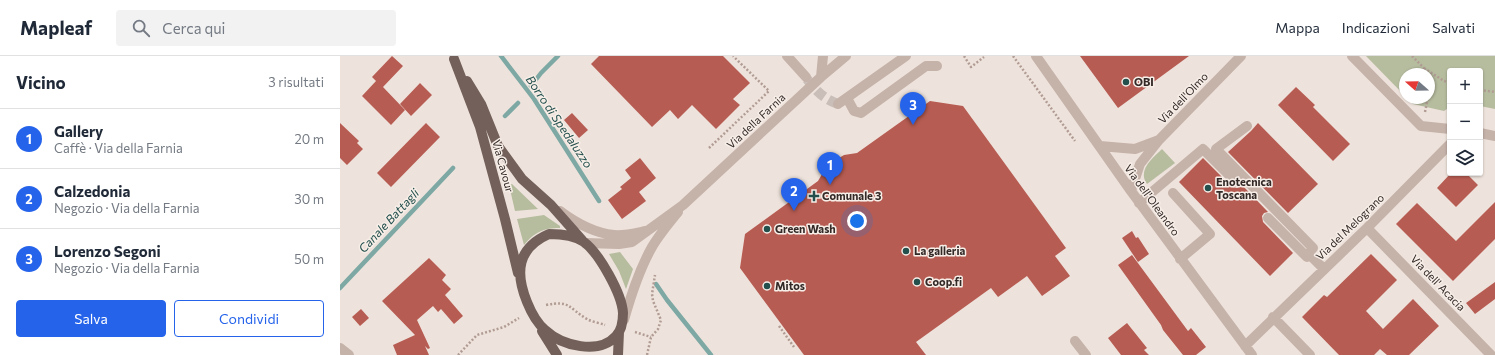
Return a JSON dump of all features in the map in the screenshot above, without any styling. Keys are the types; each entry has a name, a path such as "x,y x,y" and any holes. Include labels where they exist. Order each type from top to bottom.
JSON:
{"main road":[{"name":"Via Cavour","path":"453,57 481,104 498,146 522,179 551,205 600,260 614,285 623,312 618,355"},
{"name":"Via Cavour","path":"453,57 480,127 505,219 520,283 530,309 557,355"},
{"name":"Via Cavour","path":"520,283 520,268 525,254 530,246 538,239 549,234 558,234 574,237 585,243"},
{"name":"Via Cavour","path":"536,320 544,330 551,335 581,347 599,347 612,340 621,328"}],"street":[{"path":"787,56 806,77"},
{"path":"821,77 823,56"},
{"name":"Via della Farnia","path":"585,243 619,244 632,242 683,205 821,77 846,56"},
{"path":"838,104 906,56"},
{"name":"Via dell'Oleandro","path":"1036,56 1139,203 1252,355"},
{"name":"Via dell'Olmo","path":"1131,191 1140,164 1159,140 1241,56"},
{"path":"1352,56 1421,126 1447,129"},
{"path":"847,98 854,111 861,113 926,66 936,66"},
{"path":"1247,126 1216,149 1324,269"},
{"path":"1483,134 1495,136"},
{"path":"1100,146 1135,149 1159,140"},
{"name":"Via del Melograno","path":"1244,346 1367,228 1447,147"},
{"path":"1139,203 1203,149 1236,182"},
{"path":"1173,193 1210,234 1180,258"},
{"name":"Via della Farnia","path":"551,205 575,222 591,229 615,235 646,231"},
{"name":"Via della Farnia","path":"621,328 636,282 645,261 653,246 683,205"},
{"path":"1268,218 1310,252"},
{"name":"Via dell' Acacia","path":"1367,228 1491,355"},
{"path":"1273,318 1310,355"},
{"path":"1075,341 1086,355"},
{"path":"340,348 349,355"}],"path":[{"path":"710,148 768,91 733,56"},
{"path":"964,56 971,67 984,58"},
{"path":"1013,56 1075,141"},
{"path":"1412,56 1424,68"},
{"path":"1435,75 1447,82"},
{"path":"1483,90 1495,92"},
{"path":"647,355 651,337 658,329 660,320 652,294 655,275"},
{"path":"546,305 558,303 570,306 587,319 605,325"},
{"path":"458,355 477,334 504,327 519,318"},
{"path":"779,326 794,347"},
{"path":"635,332 651,337"}],"green space":[{"path":"1366,56 1495,56 1495,109 1483,107 1483,68 1447,68 1447,109 1444,111 1413,104 1435,104 1435,68 1399,68 1399,90"},
{"path":"1162,149 1175,163 1147,184 1144,179 1145,169 1151,160"},
{"path":"512,184 538,209 515,211 509,185"},
{"path":"544,215 560,226 560,228 544,230 532,237 524,245 517,219"},
{"path":"620,252 633,269 626,289 619,271 609,254"}],"building":[{"path":"392,56 403,66 383,87 405,110 391,125 362,96 376,81 372,77"},
{"path":"599,56 723,56 750,83 733,99 740,105 716,129 692,105 678,119 670,110 652,127 591,64"},
{"name":"OBI","path":"1080,56 1189,56 1118,108"},
{"path":"420,83 432,95 411,116 400,104"},
{"path":"1296,87 1315,105 1313,107 1350,144 1333,161 1278,105"},
{"path":"930,101 963,106 1066,248 1055,256 1070,276 1042,296 1027,276 998,297 991,288 916,342 926,355 804,355 740,268 745,234 818,181 825,169 834,161 844,155 857,153"},
{"path":"572,113 588,130 579,138 564,120"},
{"path":"340,123 359,141 357,143 363,149 347,165 340,158"},
{"path":"426,123 440,137 391,187 377,173"},
{"path":"1258,123 1318,184 1288,213 1228,152"},
{"path":"640,158 656,178 639,192 646,201 622,219 608,200 622,189 620,187 631,178 625,170"},
{"path":"1203,158 1232,187 1237,188 1242,185 1268,212 1264,213 1262,216 1263,222 1293,253 1270,276 1179,182"},
{"path":"1448,176 1469,176 1478,185 1456,207 1437,188"},
{"path":"1495,202 1495,239 1453,281 1396,224 1417,203 1456,241"},
{"path":"1132,231 1136,238 1138,237 1149,254 1138,262 1122,238"},
{"path":"1371,254 1397,280 1366,311 1383,329 1413,299 1439,326 1409,355 1387,355 1380,349 1374,355 1339,355 1302,317 1324,295 1327,297"},
{"path":"1132,255 1188,331 1191,328 1206,347 1196,355 1183,355 1163,330 1161,325 1118,265"},
{"path":"429,258 446,275 442,280 451,289 445,295 463,316 454,324 441,309 438,312 433,306 417,320 430,348 428,349 425,346 429,355 397,355 393,345 415,335 382,301"},
{"path":"1495,282 1495,299 1475,314 1466,303"},
{"path":"361,309 369,318 360,326 352,317"},
{"path":"1127,323 1147,348 1144,350 1149,355 1121,355 1108,338"}],"waterway":[{"name":"Borro di Spedaluzzo","path":"501,56 534,99 599,201"},
{"name":"Canale Battagli","path":"531,86 541,73 558,56"},
{"name":"Canale Battagli","path":"505,116 518,103"},
{"name":"Canale Battagli","path":"340,288 453,168"},
{"name":"Borro di Spedaluzzo","path":"656,284 711,355"}],"tunnel":[{"path":"807,79 821,94 838,104"}],"place":[{"name":"OBI","path":"1126,82"},
{"name":"Lorenzo Segoni","path":"913,125"},
{"name":"Gallery","path":"830,185"},
{"name":"Enotecnica Toscana","path":"1208,188"},
{"name":"Comunale 3","path":"814,196"},
{"name":"Calzedonia","path":"794,211"},
{"name":"Green Wash","path":"767,229"},
{"name":"La galleria","path":"906,251"},
{"name":"Coop.fi","path":"917,282"},
{"name":"Mitos","path":"767,286"}]}
